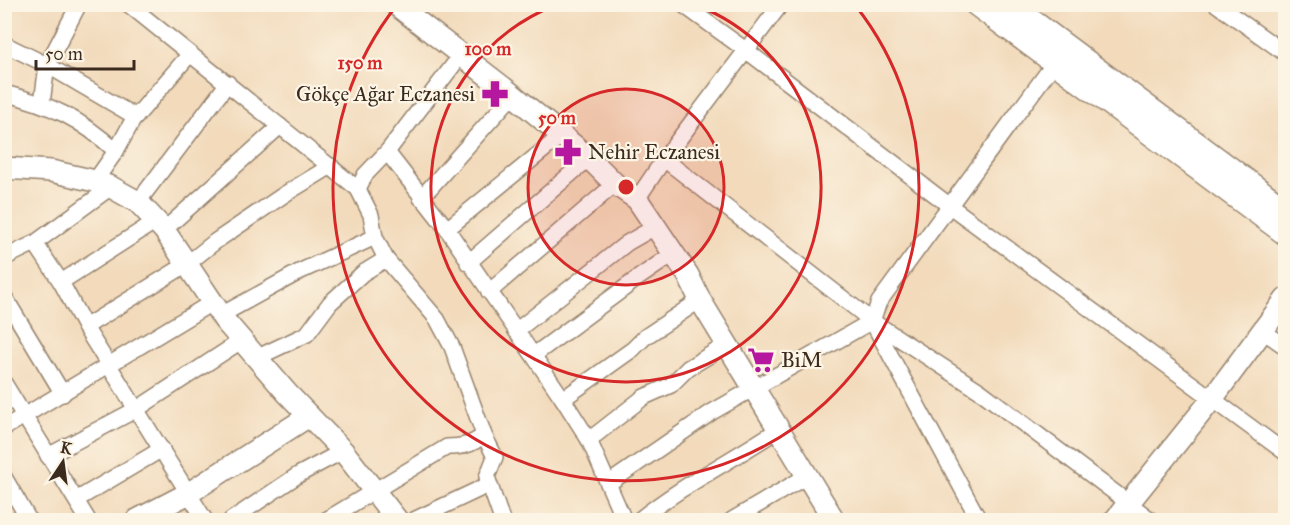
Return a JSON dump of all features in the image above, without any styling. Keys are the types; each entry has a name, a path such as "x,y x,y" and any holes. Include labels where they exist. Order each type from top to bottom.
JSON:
{"main road":[{"path":"977,4 1286,233"},
{"path":"1008,4 1286,211"}],"street":[{"path":"42,103 47,65 79,4"},
{"path":"128,4 358,189 370,215 375,237 386,259 437,319 452,347 484,435 495,457 487,477 502,520"},
{"path":"394,4 513,95 589,158 615,184 637,199 688,275 700,300 834,520"},
{"path":"682,4 950,206 1286,453"},
{"path":"637,199 664,159 781,4"},
{"path":"1216,4 1286,54"},
{"path":"4,44 47,65 136,117"},
{"path":"4,258 35,243 103,184 116,151 136,117 190,54"},
{"path":"358,189 365,175 387,152 461,55"},
{"path":"609,483 712,412 872,321 879,302 1055,62"},
{"path":"138,202 228,83"},
{"path":"4,93 42,103 70,116 116,151"},
{"path":"421,198 513,95"},
{"path":"61,282 160,225 280,126"},
{"path":"447,229 562,135"},
{"path":"387,152 447,229 468,263 534,354 563,399 588,440 624,520"},
{"path":"468,263 589,158"},
{"path":"664,159 872,321 980,391 1084,472 1151,520"},
{"path":"85,327 187,264 216,241 285,194 331,166"},
{"path":"4,168 51,171 103,184 138,202 160,225 217,309 242,341 343,451 397,520"},
{"path":"489,292 615,184"},
{"path":"516,331 621,247 655,227"},
{"path":"4,428 110,366 217,309 375,237"},
{"path":"35,243 61,282 85,327 204,520"},
{"path":"534,354 673,254"},
{"path":"256,358 307,334 330,303 363,273 386,259"},
{"path":"4,296 63,394"},
{"path":"1115,520 1212,399 1286,299"},
{"path":"563,399 633,349 645,337 700,300"},
{"path":"872,321 979,520"},
{"path":"1263,331 1286,347"},
{"path":"48,456 137,409 242,341"},
{"path":"588,440 644,397 670,385 688,368 728,344"},
{"path":"4,383 88,520"},
{"path":"137,520 189,493 309,416"},
{"path":"639,520 699,477 779,429"},
{"path":"326,520 447,447 463,447 475,443 484,435"},
{"path":"76,500 162,449"},
{"path":"231,520 298,475 343,451"},
{"path":"732,520 807,476"},
{"path":"4,477 29,520"},
{"path":"414,520 488,485"}],"place":[{"name":"Gökçe Ağar Eczanesi","path":"495,94"},
{"name":"Nehir Eczanesi","path":"568,152"},
{"name":"BiM","path":"761,360"}]}
